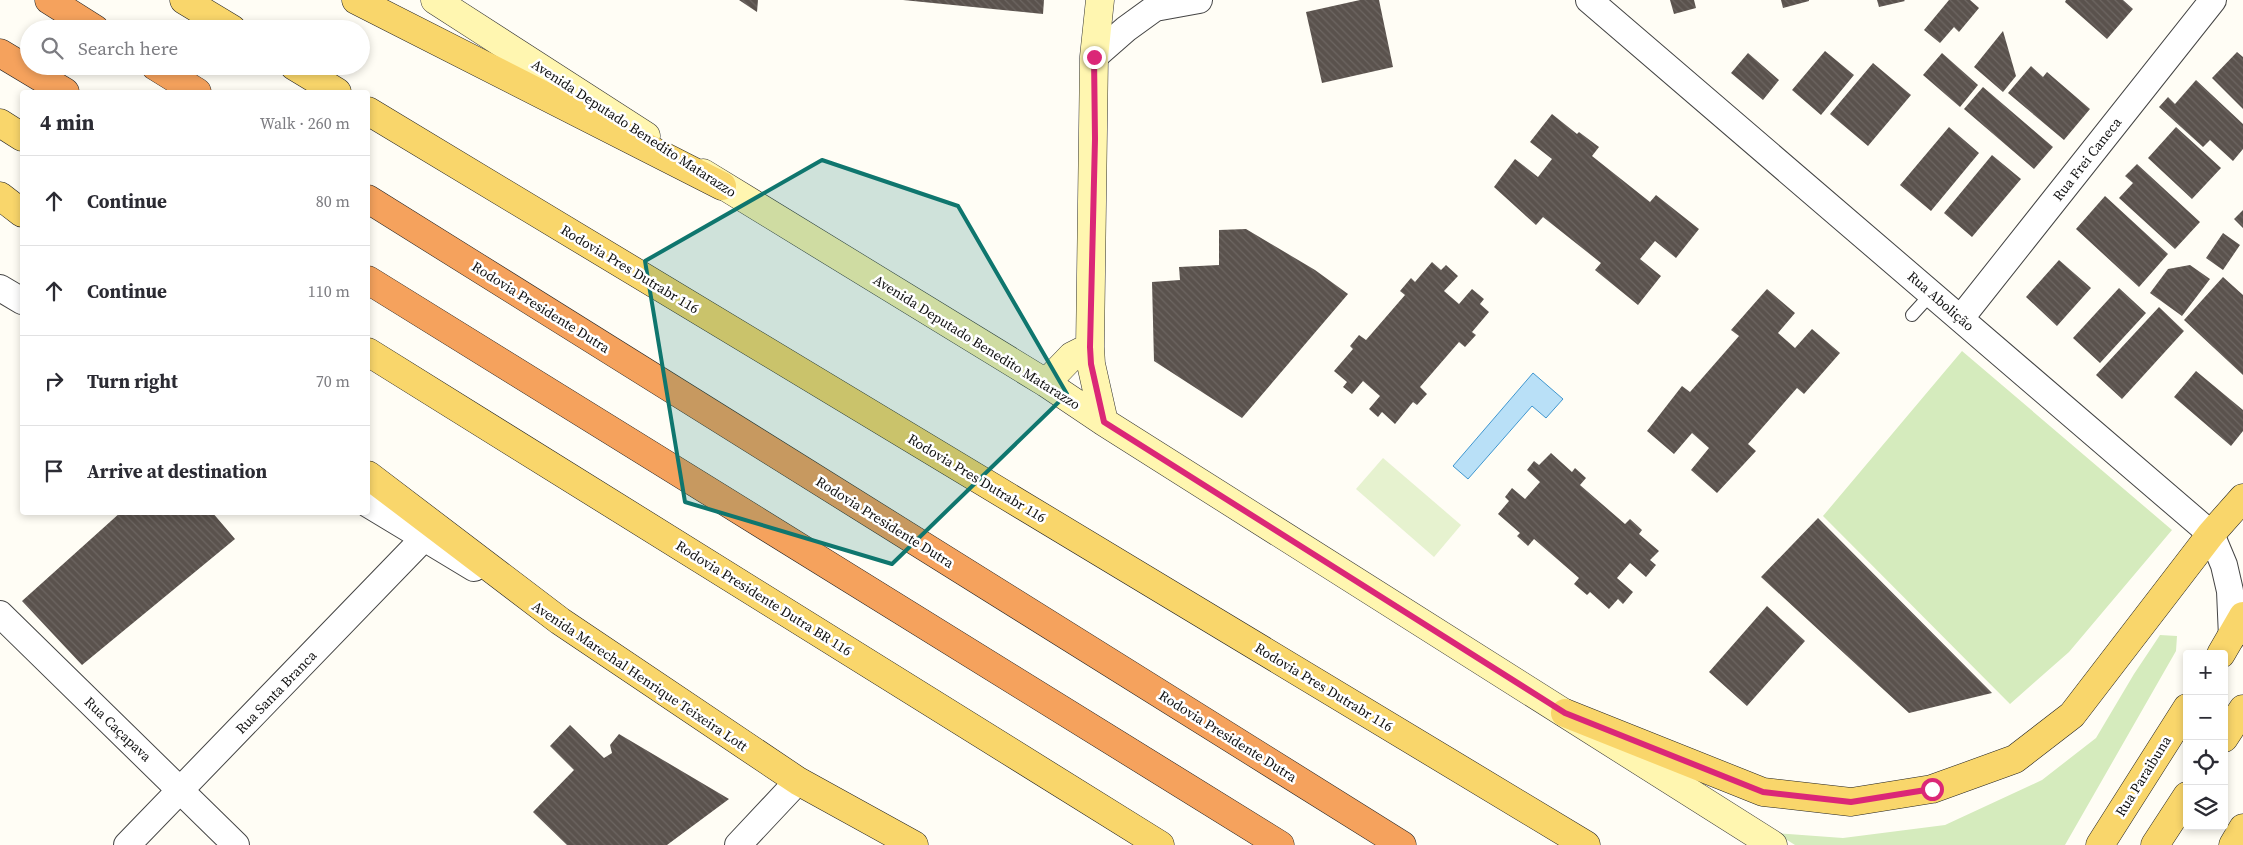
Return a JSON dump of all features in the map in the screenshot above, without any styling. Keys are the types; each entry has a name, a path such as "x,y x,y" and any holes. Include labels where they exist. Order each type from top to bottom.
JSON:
{"highway":[{"path":"49,0 81,20"},
{"path":"0,52 20,64"},
{"path":"37,75 62,90"},
{"path":"170,75 194,90"},
{"name":"Rodovia Presidente Dutra","path":"370,200 1402,845"},
{"path":"370,281 1280,845"}],"main road":[{"path":"184,0 217,20"},
{"path":"356,0 722,186"},
{"name":"Avenida Deputado Benedito Matarazzo","path":"435,0 722,186 1046,383 1104,422 1773,845"},
{"path":"1100,0 1094,57 1095,139 1090,347 1091,364 1104,422"},
{"path":"309,75 334,90"},
{"name":"Rodovia Pres Dutrabr 116","path":"370,112 1586,845"},
{"path":"0,123 20,136"},
{"path":"0,196 20,211"},
{"path":"1046,383 1072,356 1090,347"},
{"name":"Rodovia Presidente Dutra BR 116","path":"370,353 1160,845"},
{"path":"370,477 560,621"},
{"path":"1565,713 1763,792 1851,802 1932,789 2015,759 2072,715 2211,534 2243,498"},
{"name":"Avenida Marechal Henrique Teixeira Lott","path":"560,621 798,781 914,845"},
{"path":"2228,732 2243,709"},
{"name":"Rua Paraibuna","path":"2100,845 2183,714"},
{"path":"2155,845 2183,802"},
{"path":"2233,845 2243,828"}],"street":[{"path":"1094,57 1126,29 1149,4 1199,0"},
{"name":"Rua Abolição","path":"1589,0 2211,534 2224,565 2230,592 2232,635"},
{"name":"Rua Frei Caneca","path":"1961,318 2214,0"},
{"path":"0,288 20,300"},
{"name":"Avenida Marechal Henrique Teixeira Lott","path":"370,505 560,621"},
{"name":"Rua Santa Branca","path":"126,845 181,791 424,538"},
{"name":"Rua Caçapava","path":"0,614 236,845"},
{"path":"738,845 798,781"}],"lane":[{"path":"1912,315 1932,293"}],"highlighted area":[{"path":"822,160 958,206 1067,394 892,564 685,502 645,261"}],"green space":[{"path":"1962,351 2172,530 2069,652 2010,704 1823,516"},
{"path":"1383,458 1461,525 1434,557 1356,489"},
{"path":"2160,635 2177,636 2176,651 2065,845 1795,845 1776,833 1843,838 1945,825 2042,780 2096,738 2134,674"}],"water":[{"path":"1533,373 1563,399 1546,418 1532,406 1468,479 1453,466"}],"building":[{"path":"739,0 758,0 757,12"},
{"path":"903,0 1044,0 1043,14"},
{"path":"1360,0 1379,0 1393,67 1322,83 1306,12"},
{"path":"1670,0 1694,0 1696,8 1674,14"},
{"path":"1781,0 1809,0 1809,1 1783,8"},
{"path":"1877,0 1904,0 1905,1 1879,7"},
{"path":"1949,0 1970,0 1979,8 1959,32 1954,27 1940,43 1924,30"},
{"path":"2066,0 2123,0 2133,9 2107,39 2065,2"},
{"path":"2003,31 2016,76 2003,92 1974,67"},
{"path":"1825,51 1854,75 1821,115 1792,90"},
{"path":"2237,52 2243,57 2243,109 2212,78"},
{"path":"1748,53 1779,80 1763,100 1731,73"},
{"path":"1942,53 1978,85 1960,107 1923,75"},
{"path":"1873,63 1911,95 1868,146 1830,114"},
{"path":"2031,66 2043,77 2047,72 2090,109 2064,140 2008,93"},
{"path":"2196,80 2243,124 2243,149 2233,161 2210,140 2203,147 2159,107 2168,97 2175,104"},
{"path":"1983,87 2053,147 2034,169 1964,109"},
{"path":"1552,114 1577,134 1579,132 1599,147 1592,156 1650,202 1656,195 1699,229 1676,258 1655,241 1640,259 1661,276 1638,305 1595,270 1601,263 1543,217 1536,225 1494,187 1515,159 1538,177 1552,159 1530,142"},
{"path":"1949,127 1979,153 1931,211 1900,185"},
{"path":"2176,127 2221,168 2192,199 2148,158"},
{"path":"1992,155 2021,179 1972,237 1944,213"},
{"path":"2137,164 2200,222 2175,249 2119,198 2133,183 2125,176"},
{"path":"2105,196 2168,254 2139,287 2076,229"},
{"path":"2243,210 2243,228 2234,219"},
{"path":"1246,229 1315,270 1348,294 1242,418 1154,361 1152,282 1180,280 1179,267 1219,265 1219,230"},
{"path":"2223,233 2240,245 2223,270 2206,258"},
{"path":"2059,260 2091,288 2057,326 2026,297"},
{"path":"1432,262 1441,270 1446,265 1458,276 1444,291 1459,304 1472,289 1484,299 1480,304 1489,312 1472,332 1476,335 1465,347 1459,342 1420,387 1427,394 1417,405 1413,402 1395,424 1382,412 1378,417 1369,409 1380,396 1363,381 1352,394 1343,387 1347,382 1334,371 1353,349 1350,346 1359,335 1366,340 1405,295 1400,291 1411,278 1415,282"},
{"path":"2190,265 2210,279 2182,316 2150,293 2168,269"},
{"path":"2223,277 2243,295 2243,375 2184,320"},
{"path":"2119,288 2146,313 2100,363 2073,338"},
{"path":"1767,289 1795,313 1778,333 1795,348 1812,329 1840,353 1804,394 1797,388 1748,444 1756,451 1717,493 1691,470 1709,448 1692,433 1674,454 1647,431 1682,386 1690,392 1739,336 1731,330"},
{"path":"2159,307 2184,331 2122,399 2096,375"},
{"path":"2196,371 2243,410 2243,431 2231,446 2174,397"},
{"path":"1551,453 1572,472 1575,468 1586,478 1580,485 1625,524 1630,519 1642,530 1639,534 1659,551 1650,560 1656,565 1646,577 1630,563 1617,578 1633,592 1623,604 1618,599 1609,609 1590,592 1587,595 1574,584 1579,578 1534,539 1528,546 1517,536 1520,533 1498,514 1509,501 1505,497 1512,488 1525,499 1540,482 1527,470 1534,461 1539,465"},
{"path":"118,515 215,515 235,539 82,665 22,601"},
{"path":"1818,518 1992,693 1909,713 1761,577"},
{"path":"1767,606 1805,641 1747,706 1709,672"},
{"path":"570,725 604,758 612,753 610,745 619,734 729,799 667,845 567,845 533,812 574,770 550,746"}],"route":[{"path":"1094,57 1095,139 1090,347 1091,364 1104,422 1565,713 1763,792 1851,802 1932,789"}]}
